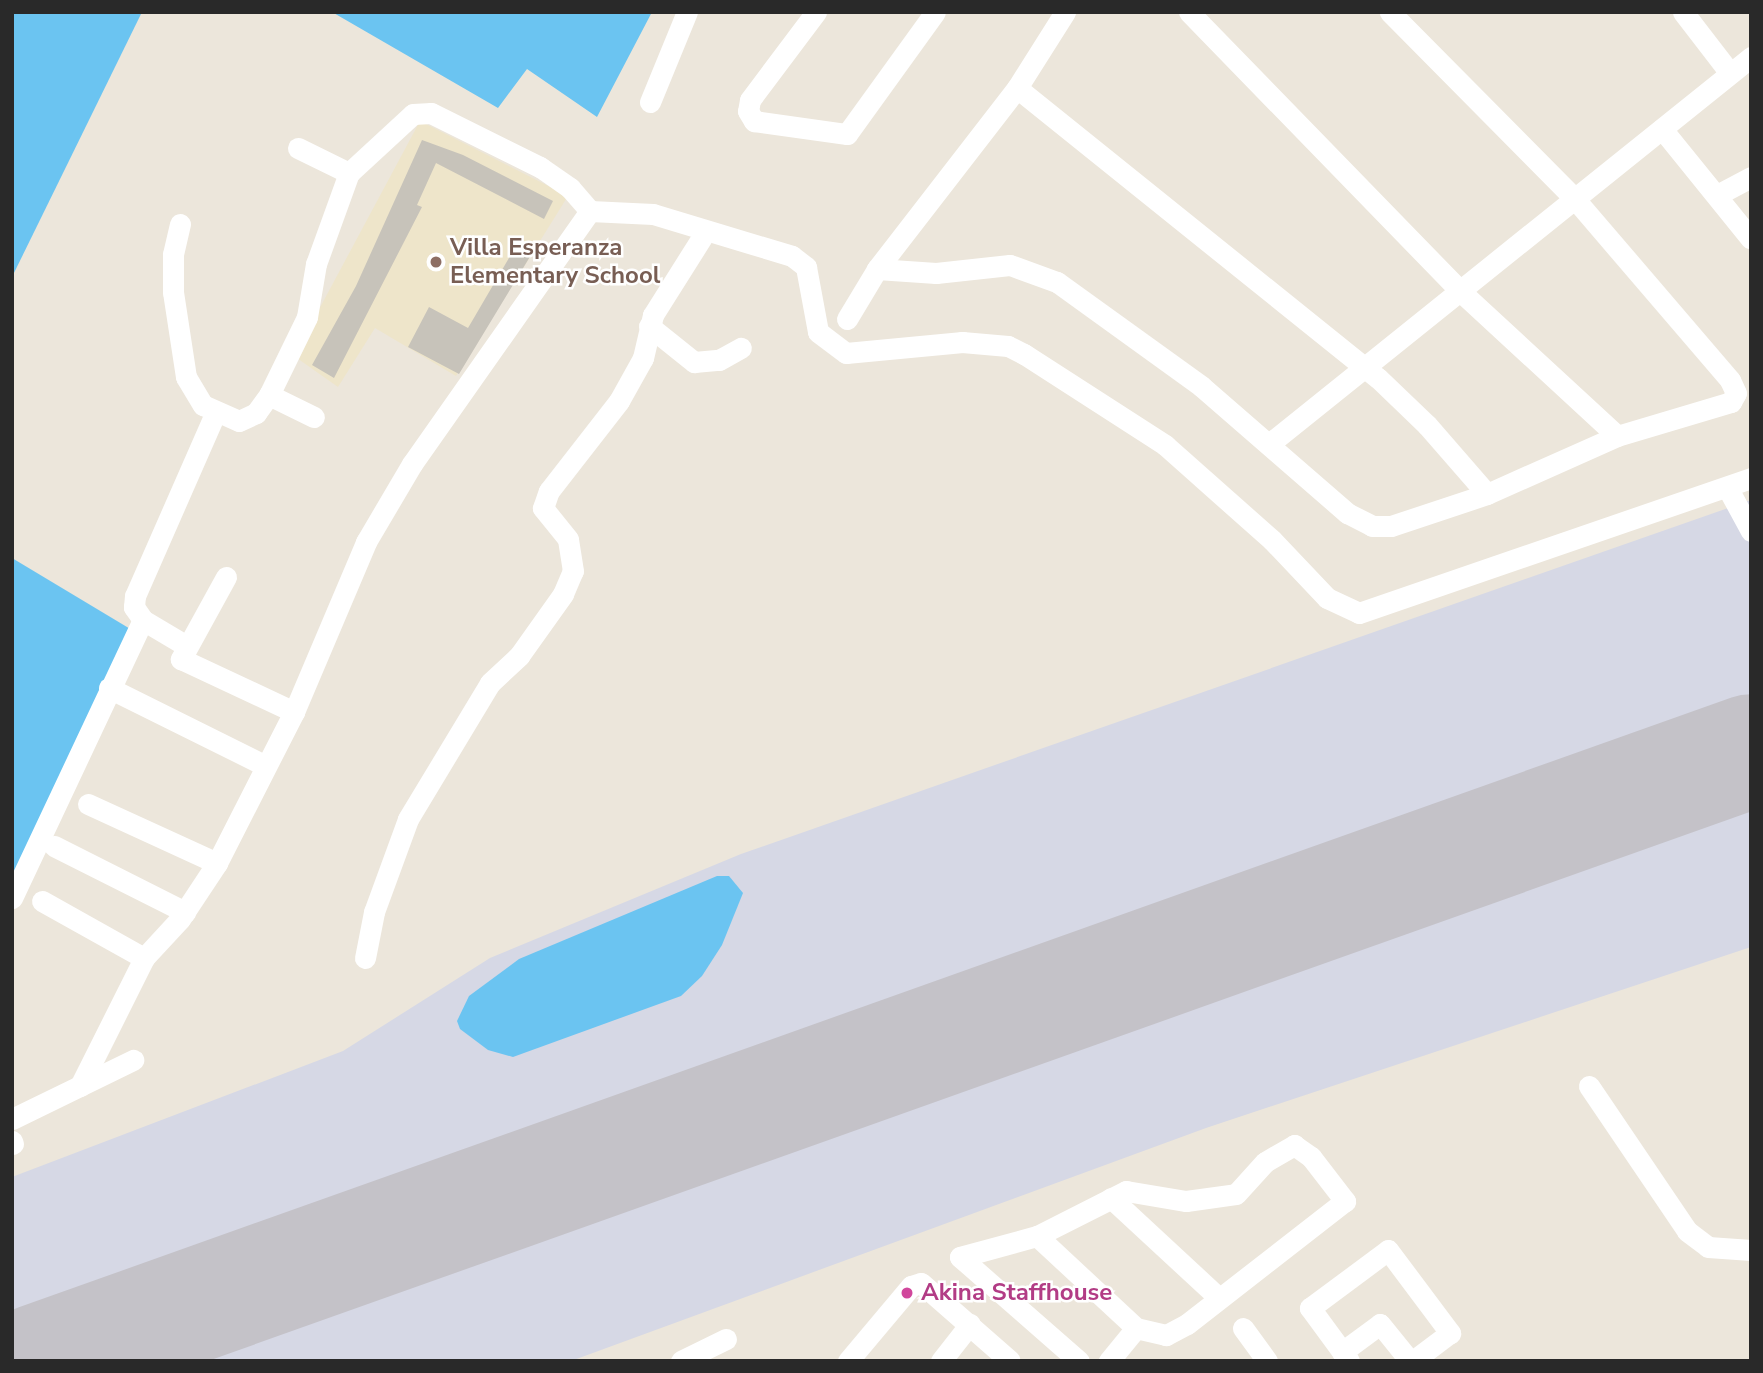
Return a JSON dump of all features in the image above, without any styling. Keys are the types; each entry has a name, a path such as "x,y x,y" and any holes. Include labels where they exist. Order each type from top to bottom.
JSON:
{"street":[{"path":"650,102 687,12"},
{"path":"805,16 750,100 749,114 764,124 847,134 935,12"},
{"path":"846,319 877,269 1017,88 1065,12"},
{"path":"1189,12 1459,290 1617,436"},
{"path":"877,269 936,273 1010,265 1057,282 1201,386 1347,513 1372,526 1391,526 1487,494 1617,436 1727,404 1735,387 1574,198 1413,21 1390,12"},
{"path":"1683,12 1730,74"},
{"path":"1269,444 1751,57"},
{"path":"1017,88 1363,367 1427,425 1487,494"},
{"path":"180,224 173,254 173,292 186,377 194,395 215,414 239,421 256,413 269,395 307,317 316,264 349,173 414,114 431,113 540,167 570,188 590,211 653,214 799,260 806,267 818,331 846,353 962,342 991,343 1008,346 1047,367 1165,445 1263,531 1327,598 1359,613 1751,478"},
{"path":"1662,129 1751,239"},
{"path":"299,148 349,173"},
{"path":"1717,195 1751,177"},
{"path":"80,1086 144,958 185,912 217,863 294,712 366,542 412,464 590,211"},
{"path":"365,958 374,912 408,819 490,683 519,656 563,594 573,570 571,547 545,515 545,501 619,401 643,358 649,326 706,231"},
{"path":"649,326 694,362 719,360 741,348"},
{"path":"269,395 314,417"},
{"path":"185,645 143,620 134,607 135,596 215,414"},
{"path":"1727,486 1751,531"},
{"path":"226,577 185,645 180,659 294,712"},
{"path":"12,898 143,620"},
{"path":"109,688 266,766"},
{"path":"88,804 217,863"},
{"path":"54,846 185,912"},
{"path":"42,901 144,958"},
{"path":"12,1119 133,1059"},
{"path":"1589,1086 1687,1231 1708,1247 1751,1250"},
{"path":"1037,1236 1136,1328 1166,1335 1186,1324 1345,1201 1311,1157 1294,1145 1265,1162 1236,1194 1186,1200 1132,1190 1037,1236 960,1257 1079,1361"},
{"path":"1111,1198 1219,1298"},
{"path":"1388,1250 1450,1332 1412,1361 1379,1324 1345,1356 1310,1308 1388,1250"},
{"path":"848,1361 915,1283 921,1283 1010,1361"},
{"path":"941,1361 970,1324"},
{"path":"1109,1361 1136,1328"},
{"path":"1243,1328 1258,1358"},
{"path":"681,1361 726,1339"}],"shaded area":[{"name":"Villa Esperanza Elementary School","path":"420,121 568,196 456,376 375,328 338,387 294,356"},
{"path":"1751,500 1751,947 1206,1128 571,1361 12,1361 12,1177 343,1051 490,958 741,854"}],"water":[{"path":"12,12 142,12 12,277"},
{"path":"332,12 652,12 597,117 527,69 498,108"},
{"path":"12,558 132,630 12,886"},
{"path":"717,876 729,876 743,893 722,945 702,976 681,996 513,1057 488,1050 460,1029 457,1021 469,996 519,959"}],"building":[{"path":"422,140 463,155 553,201 544,219 436,163 417,205 422,207 334,378 312,365 356,286"},
{"path":"516,246 531,255 459,374 408,347 429,307 468,328"}],"taxiway":[{"path":"463,1182 519,1190 476,1231 468,1232 449,1222 444,1207 449,1191 463,1182"}],"runway":[{"path":"38,1361 1751,751"}],"place":[{"name":"Villa Esperanza Elementary School","path":"436,262"},
{"name":"Akina Staffhouse","path":"907,1293"}]}
